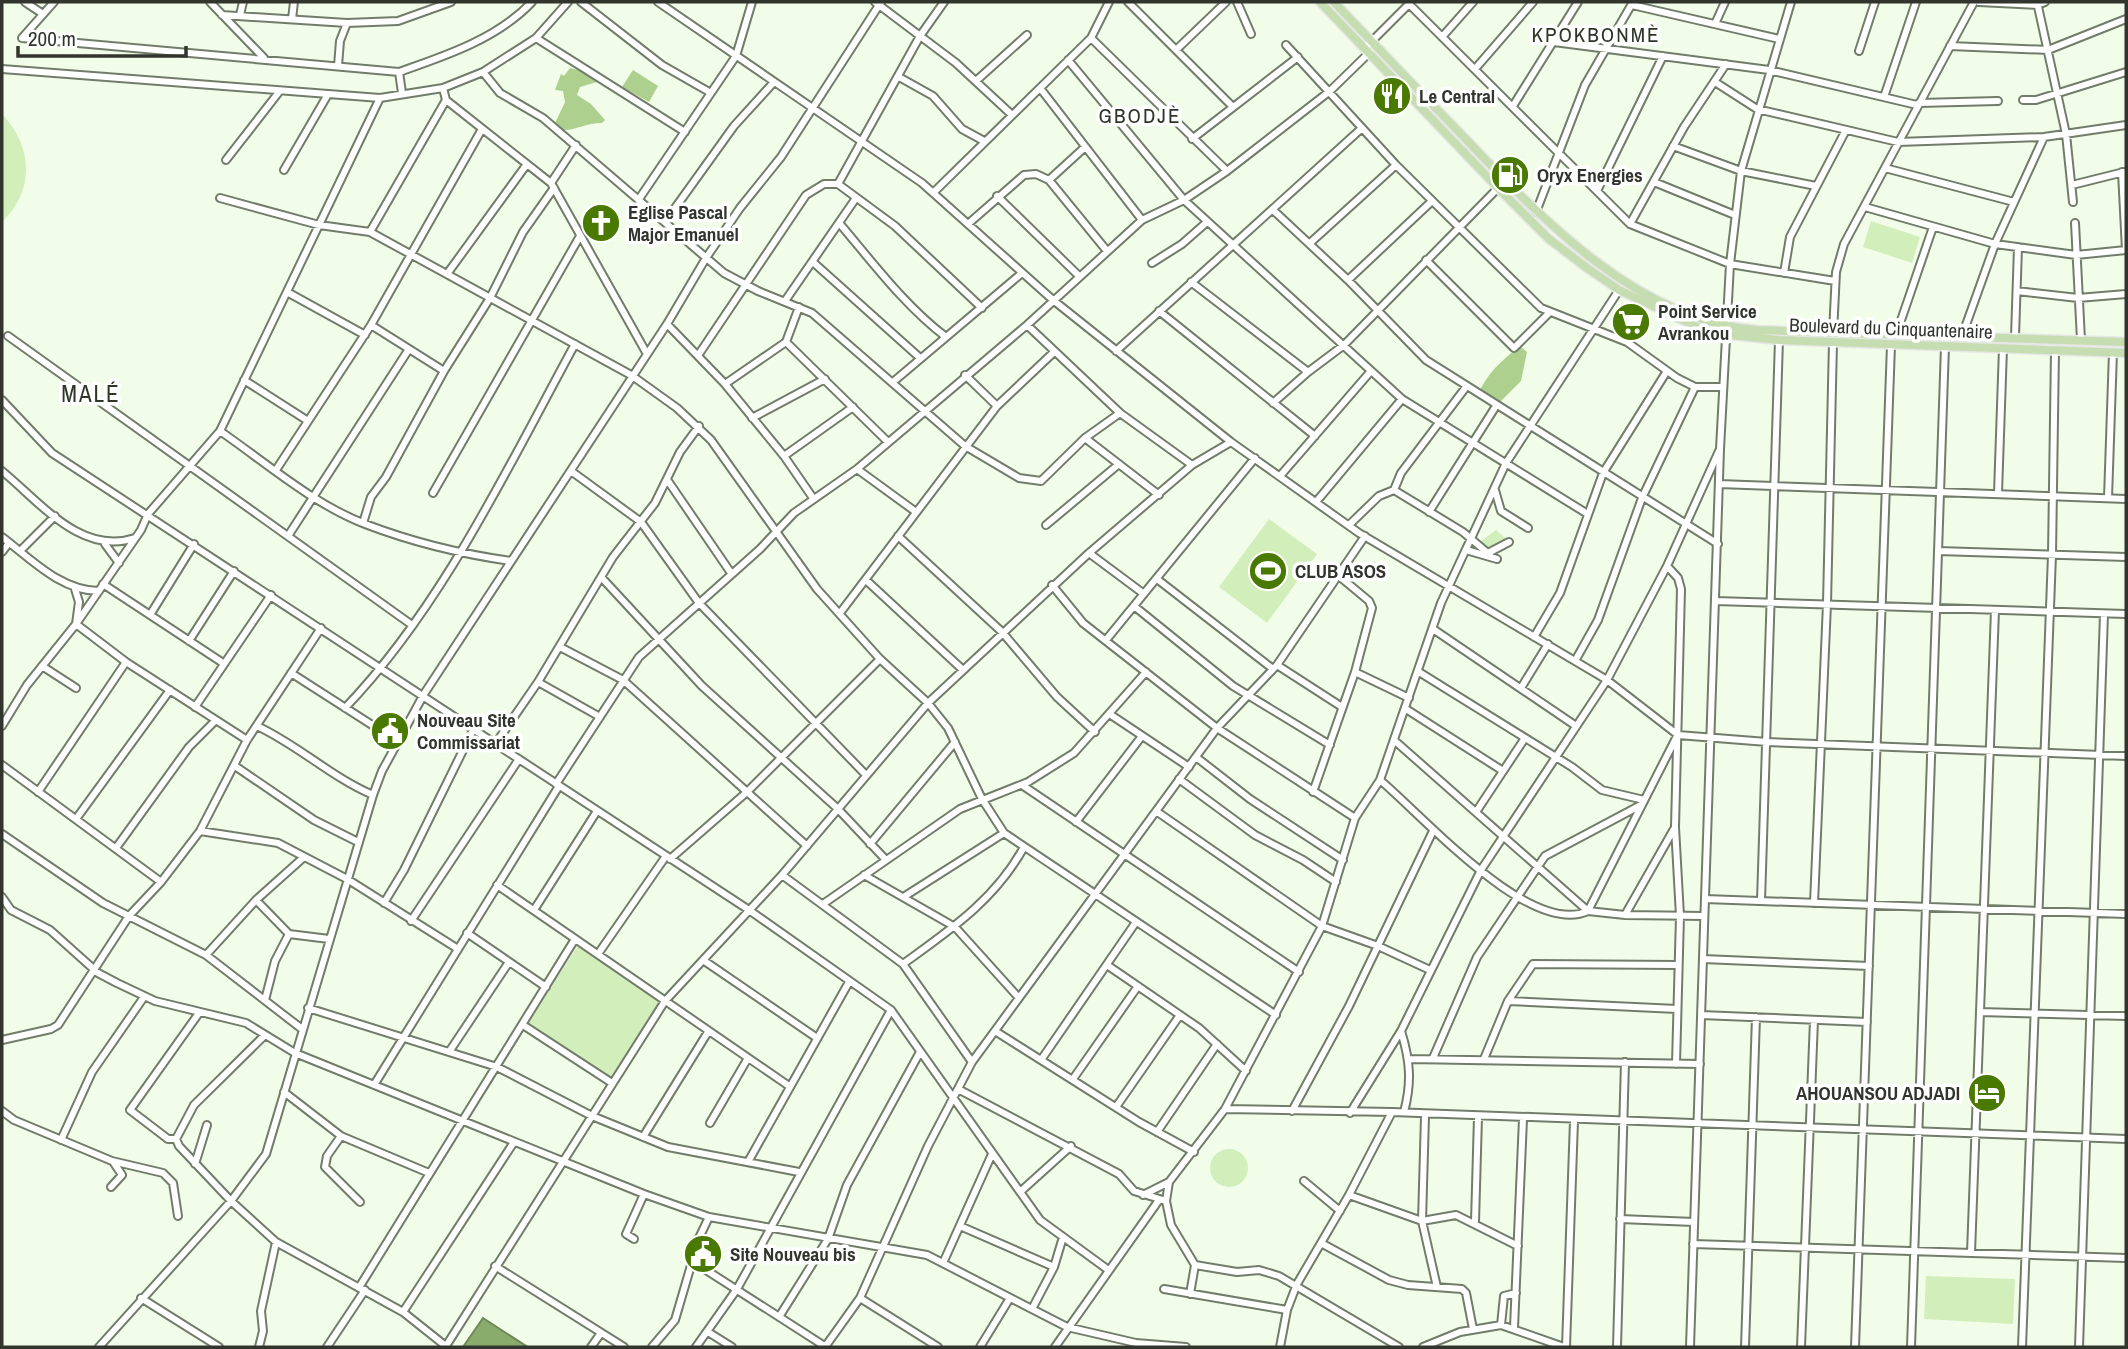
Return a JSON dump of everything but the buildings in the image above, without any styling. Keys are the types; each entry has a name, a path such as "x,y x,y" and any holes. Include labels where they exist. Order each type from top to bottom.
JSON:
{"main road":[{"name":"Boulevard du Cinquantenaire","path":"1320,2 1549,239 1619,290 1691,326 1779,340 1896,335 2126,342"},
{"name":"Boulevard du Cinquantenaire","path":"1334,2 1536,212 1570,242 1626,281 1727,331 1833,337 1891,345 2126,353"}],"street":[{"path":"25,2 43,14"},
{"path":"54,2 22,38 399,72 453,54 512,20 532,2"},
{"path":"210,2 266,60"},
{"path":"240,15 243,2"},
{"path":"292,19 294,2"},
{"path":"222,15 347,23 398,20 441,3 451,2"},
{"path":"2,69 380,98 443,88 483,72 536,38 568,2"},
{"path":"581,2 662,65 711,93"},
{"path":"658,2 934,192 1054,300 1231,442 1365,536 1607,680 1678,734 1710,739 1767,742 2126,756"},
{"path":"639,199 736,56 751,4 742,2"},
{"path":"838,184 920,36 944,2"},
{"path":"934,192 1091,38 1106,2"},
{"path":"1128,2 1178,48 1232,106"},
{"path":"1178,48 1226,2"},
{"path":"1237,2 1251,34"},
{"path":"1442,37 1473,2"},
{"path":"1475,69 1533,2"},
{"path":"1513,106 1578,2"},
{"path":"1714,24 1725,2"},
{"path":"1690,1347 1720,449 1730,264 1741,171 1757,109 1791,2"},
{"path":"1859,51 1875,2"},
{"path":"1884,97 1916,2"},
{"path":"1814,903 1827,604 1835,281 1839,257 1918,104 1976,2 2045,2"},
{"path":"99,1347 231,1201 266,1154 346,879 373,795 397,741 424,694 510,561 667,324 706,258 740,208 781,158 878,3 977,80 1012,115"},
{"path":"1536,212 1578,99 1632,3 1779,39"},
{"path":"2037,3 2066,134 2073,202"},
{"path":"374,1085 623,680 657,638 761,549 777,530 813,498 857,469 1027,325 1078,275 1142,220 1184,200 1227,171 1329,91 1408,4 1630,224 1730,264 1835,281"},
{"path":"1950,46 2048,50 2126,19"},
{"path":"338,66 340,41 347,23"},
{"path":"977,80 1027,35"},
{"path":"536,38 685,132"},
{"path":"1091,38 1227,171"},
{"path":"1555,42 1769,70 1918,104 1998,101"},
{"path":"1286,45 1396,165 1457,227 1549,313 1637,347 1667,372 1695,387 1723,387"},
{"path":"1597,191 1663,56"},
{"path":"1192,139 1298,57"},
{"path":"1068,60 1184,200 1402,399 1586,513"},
{"path":"1630,224 1673,146 1726,64"},
{"path":"399,72 402,93"},
{"path":"483,72 500,93 543,118 706,258 745,284 799,307 825,322 965,446 1020,478 1031,482 1048,475 1084,438 1120,413"},
{"path":"2023,100 2058,93 2126,72"},
{"path":"899,77 933,96 962,129 984,141"},
{"path":"665,222 734,126 774,82"},
{"path":"1715,82 1757,109 1898,142 2044,137 2126,125"},
{"path":"443,88 446,100 552,186 647,354"},
{"path":"1040,88 1142,220"},
{"path":"226,160 279,92"},
{"path":"284,170 327,96"},
{"path":"2,726 42,666 119,563 148,514 220,431 380,98"},
{"path":"370,232 446,100"},
{"path":"1116,351 1362,128"},
{"path":"276,470 365,335 482,129"},
{"path":"1784,273 1790,237 1846,130"},
{"path":"1962,336 1995,244 2044,137"},
{"path":"363,523 371,498 386,477 444,371 490,298 523,232 576,145"},
{"path":"1673,146 1741,171 1816,186"},
{"path":"1049,180 1084,148"},
{"path":"447,274 527,164"},
{"path":"1310,243 1396,165"},
{"path":"1885,168 2014,202"},
{"path":"1865,207 1995,244 2076,255 2126,250 2124,172 2072,185"},
{"path":"968,224 1024,175 1036,174 1049,180 1107,251"},
{"path":"1654,182 1735,215"},
{"path":"699,354 813,188 824,184 838,184 895,226 982,308"},
{"path":"1273,403 1344,345 1498,188"},
{"path":"997,196 1078,275"},
{"path":"220,198 319,225 370,232 631,375 699,426 777,530 817,589 880,659 928,703 956,742 982,799 1004,834 1276,1015"},
{"path":"785,301 814,263 856,198"},
{"path":"1348,280 1432,201"},
{"path":"1273,210 1348,280 1376,312 1426,360 1718,544"},
{"path":"1152,263 1182,244 1207,222"},
{"path":"2075,223 2081,340"},
{"path":"840,224 876,263 908,305 946,337"},
{"path":"1896,335 1933,227"},
{"path":"433,493 580,236"},
{"path":"2015,337 2018,247"},
{"path":"1426,260 1514,348 1549,313"},
{"path":"814,263 919,357"},
{"path":"893,382 919,357 1023,273"},
{"path":"1191,282 1308,372"},
{"path":"1055,1347 1107,1269 1162,1200 1169,1182 1225,1109 1299,972 1322,926 1355,818 1380,780 1448,586 1506,463 1619,290"},
{"path":"2017,291 2078,298 2126,294"},
{"path":"287,292 365,335"},
{"path":"725,384 786,342 799,307"},
{"path":"1159,312 1315,436"},
{"path":"667,324 699,354 725,384 785,456 813,498"},
{"path":"371,325 444,371"},
{"path":"1027,325 1120,413 1192,466"},
{"path":"8,336 412,625"},
{"path":"1761,901 1779,340"},
{"path":"786,342 888,442"},
{"path":"345,708 383,668 459,554 575,344"},
{"path":"1855,1347 1891,345"},
{"path":"1911,1347 1945,346"},
{"path":"1998,493 2003,348"},
{"path":"288,536 409,349"},
{"path":"2022,1347 2027,1136 2035,1014 2036,911 2052,555 2055,350"},
{"path":"840,613 867,581 997,406 1054,352"},
{"path":"2108,498 2113,352"},
{"path":"1280,476 1371,371"},
{"path":"1534,636 1560,593 1581,537 1586,513 1603,473 1667,372"},
{"path":"965,375 997,406"},
{"path":"752,418 825,379"},
{"path":"244,380 308,421"},
{"path":"1349,525 1379,496 1394,490 1401,473 1466,387"},
{"path":"1575,661 1601,614 1642,498 1695,387"},
{"path":"1316,502 1402,399"},
{"path":"2,400 52,453 424,694 557,785 749,910 891,1010 1040,1220 1107,1269"},
{"path":"1429,512 1496,406"},
{"path":"785,456 853,407"},
{"path":"496,743 668,481 680,452 699,426"},
{"path":"220,431 314,496 363,523 459,554 510,561"},
{"path":"1084,438 1159,495"},
{"path":"176,1139 195,1164 276,1242 403,1312 446,1347 495,1266 666,1001 782,875 928,703 1089,553 1192,466 1231,442"},
{"path":"1350,1113 1401,1031 1481,870 1607,680 1667,566 1720,449"},
{"path":"1107,640 1255,458"},
{"path":"1046,525 1119,464"},
{"path":"857,469 916,512"},
{"path":"2,471 38,505 80,533 105,544 119,563"},
{"path":"571,471 641,522 699,603 866,775"},
{"path":"668,481 731,573"},
{"path":"1719,484 2126,499"},
{"path":"1494,488 1501,511 1528,528"},
{"path":"1394,490 1471,539 1497,559"},
{"path":"20,551 55,516"},
{"path":"898,536 934,573 1002,632 1057,696 1095,732"},
{"path":"692,1261 825,1347 860,1298 928,1146 972,1062 1217,728 1275,667 1365,536"},
{"path":"2,537 75,589 101,588 150,615 223,663"},
{"path":"105,544 136,538"},
{"path":"1466,550 1489,554 1509,542"},
{"path":"2,552 9,543"},
{"path":"150,615 194,544"},
{"path":"1938,551 2126,557"},
{"path":"1089,553 1144,594"},
{"path":"1667,566 1678,578 1681,589 1675,827 1680,916 1675,1063"},
{"path":"189,641 234,571"},
{"path":"1313,792 1355,673 1372,605 1339,576"},
{"path":"602,578 754,736 838,809 886,860"},
{"path":"1157,579 1275,667 1342,706"},
{"path":"867,581 963,670"},
{"path":"1052,585 1083,623 1217,728 1355,818"},
{"path":"75,589 79,602 76,624"},
{"path":"195,707 271,595"},
{"path":"1716,601 2126,614"},
{"path":"1134,606 1233,686 1330,745"},
{"path":"1970,1253 1995,610"},
{"path":"2079,1347 2104,614"},
{"path":"76,624 126,662 247,740"},
{"path":"2,1040 58,1025 130,916 161,882 200,831 247,740 321,628"},
{"path":"1433,628 1576,726"},
{"path":"1521,688 1548,644"},
{"path":"560,647 623,680 807,846"},
{"path":"597,954 668,857 747,792 880,659"},
{"path":"38,792 126,662"},
{"path":"42,666 76,688"},
{"path":"822,904 960,809 1022,785 1074,753 1111,715 1146,672"},
{"path":"1419,672 1556,757 1605,792 1643,802"},
{"path":"291,673 397,741"},
{"path":"1355,673 1409,698"},
{"path":"538,682 600,717"},
{"path":"76,820 170,690"},
{"path":"1406,709 1503,771"},
{"path":"1111,715 1189,767"},
{"path":"116,848 189,747 215,721"},
{"path":"257,726 281,737 346,784 373,795"},
{"path":"384,903 404,870 474,728"},
{"path":"1588,911 1678,734"},
{"path":"1076,822 1142,736"},
{"path":"1476,812 1525,738"},
{"path":"1395,741 1539,864 1588,911"},
{"path":"870,844 956,742"},
{"path":"1196,757 1250,799 1343,860"},
{"path":"411,921 519,759"},
{"path":"2,765 161,882"},
{"path":"235,766 314,820 358,842"},
{"path":"1179,779 1255,835 1303,860 1336,882"},
{"path":"1380,780 1407,803 1433,831 1515,898 1568,915 1588,911 1625,915 1704,916"},
{"path":"1022,785 1299,972"},
{"path":"1433,1058 1477,957 1539,864 1555,849 1643,802"},
{"path":"534,910 597,811"},
{"path":"1156,811 1322,926 1378,946 1430,971"},
{"path":"1625,915 1675,827"},
{"path":"200,831 265,839 346,879 458,949"},
{"path":"1292,1111 1378,946 1433,831"},
{"path":"2,834 67,881 206,955 302,1029"},
{"path":"905,896 1004,834"},
{"path":"903,964 955,927 985,901 1024,847"},
{"path":"206,955 256,900 304,857"},
{"path":"782,875 903,964 972,1062"},
{"path":"864,875 905,896 955,927 1019,998"},
{"path":"497,885 789,1086"},
{"path":"2,897 12,910 50,930 93,969 144,997 199,1013 237,1019 295,1053 644,1194 709,1217 767,1230 928,1255 1067,1327 1135,1345 1186,1347"},
{"path":"1705,899 2126,914"},
{"path":"256,900 289,934 329,939"},
{"path":"2,911 12,910"},
{"path":"1041,1060 1136,922"},
{"path":"467,933 546,987"},
{"path":"265,1000 275,961 289,934"},
{"path":"327,1347 429,1173 575,939"},
{"path":"1703,959 1869,966"},
{"path":"703,960 817,1038"},
{"path":"449,1052 509,962"},
{"path":"1483,1059 1508,1001 1533,964 1678,965"},
{"path":"1107,965 1180,1015 1246,1071"},
{"path":"748,1163 849,982"},
{"path":"1073,1079 1138,986"},
{"path":"61,1140 92,1072 144,997"},
{"path":"1508,1001 1677,1009"},
{"path":"308,1008 497,1067 592,1116 668,1147 799,1172"},
{"path":"696,1347 737,1289 799,1172 891,1010"},
{"path":"1980,1012 2126,1016"},
{"path":"176,1139 168,1139 130,1110 199,1013"},
{"path":"1701,1014 1867,1023"},
{"path":"1116,1107 1180,1015"},
{"path":"1745,1347 1756,1017"},
{"path":"1801,1347 1814,1020"},
{"path":"523,1025 612,1083"},
{"path":"995,1031 1157,1132 1194,1152"},
{"path":"1401,1031 1410,1059 1410,1091 1404,1112"},
{"path":"643,1137 708,1032"},
{"path":"176,1139 194,1105 265,1035"},
{"path":"1157,1132 1217,1044"},
{"path":"779,1317 828,1239 847,1185 920,1052"},
{"path":"710,1123 748,1058"},
{"path":"1410,1059 1700,1064"},
{"path":"1617,1347 1625,1062"},
{"path":"958,1089 1071,1146 1119,1174 1130,1188 1162,1200"},
{"path":"284,1092 341,1136 429,1173"},
{"path":"1225,1109 1404,1112 1425,1116 2126,1139"},
{"path":"2,1112 112,1161 156,1170 169,1177 177,1199 178,1216"},
{"path":"1280,1347 1287,1310 1297,1284 1349,1195 1392,1112"},
{"path":"1425,1116 1422,1221 1437,1287"},
{"path":"1475,1222 1478,1117"},
{"path":"1514,1328 1523,1119"},
{"path":"1423,1347 1460,1332 1502,1325 1565,1347 1574,1121"},
{"path":"195,1164 207,1125"},
{"path":"341,1136 327,1156 325,1167 360,1202"},
{"path":"403,1312 514,1142"},
{"path":"1020,1192 1071,1146"},
{"path":"943,1263 992,1154"},
{"path":"111,1187 121,1175 112,1161"},
{"path":"1304,1181 1340,1210"},
{"path":"1143,1195 1169,1182"},
{"path":"634,1239 626,1234 644,1194"},
{"path":"1349,1195 1422,1221 1456,1215 1518,1245"},
{"path":"1162,1200 1171,1225 1195,1265 1190,1294"},
{"path":"652,1347 675,1320 692,1261 709,1217"},
{"path":"1620,1219 1694,1222"},
{"path":"960,1226 1054,1267"},
{"path":"1032,1309 1054,1267 1063,1237"},
{"path":"260,1347 261,1311 276,1242"},
{"path":"1321,1243 1389,1280 1408,1285 1465,1290 1472,1329"},
{"path":"1693,1244 2126,1258"},
{"path":"1195,1265 1237,1272 1259,1270 1297,1284 1337,1312 1399,1347"},
{"path":"495,1266 624,1347"},
{"path":"1164,1289 1287,1310"},
{"path":"1502,1325 1504,1296 1516,1293"},
{"path":"141,1298 219,1347"},
{"path":"860,1298 938,1347"},
{"path":"981,1347 1010,1298"},
{"path":"1460,1332 1469,1320"},
{"path":"708,1332 732,1347"},
{"path":"592,1347 601,1333"}],"shaded area":[{"path":"570,68 582,71 597,82 580,87 577,95 591,104 605,120 602,123 562,130 555,123 565,102 563,91 555,90 561,74 564,76"},
{"path":"633,70 658,86 649,102 622,87"},
{"path":"2,114 20,140 26,168 20,197 2,222"},
{"path":"1871,221 1920,237 1912,263 1863,247"},
{"path":"1520,346 1527,352 1521,381 1494,408 1477,397 1495,368"},
{"name":"CLUB ASOS","path":"1269,519 1317,554 1267,623 1219,587"},
{"path":"1496,530 1511,543 1490,554 1480,542"},
{"path":"579,944 661,1001 611,1079 528,1023"},
{"path":"1229,1149 1242,1155 1248,1168 1242,1181 1229,1187 1216,1181 1210,1168 1216,1155"},
{"path":"1926,1276 2015,1279 2013,1324 1924,1319"},
{"path":"483,1318 526,1346 463,1347"}],"place":[{"name":"Le Central","path":"1392,96"},
{"name":"Oryx Energies","path":"1510,175"},
{"name":"Eglise Pascal Major Emanuel","path":"601,223"},
{"name":"Point Service Avrankou","path":"1631,322"},
{"name":"CLUB ASOS","path":"1268,571"},
{"name":"Nouveau Site Commissariat","path":"390,731"},
{"name":"AHOUANSOU ADJADI","path":"1987,1093"},
{"name":"Site Nouveau bis","path":"703,1254"}],"district":[{"name":"KPOKBONMÈ","path":"1596,35"},
{"name":"GBODJÈ","path":"1140,116"},
{"name":"MALÉ","path":"91,394"}]}
